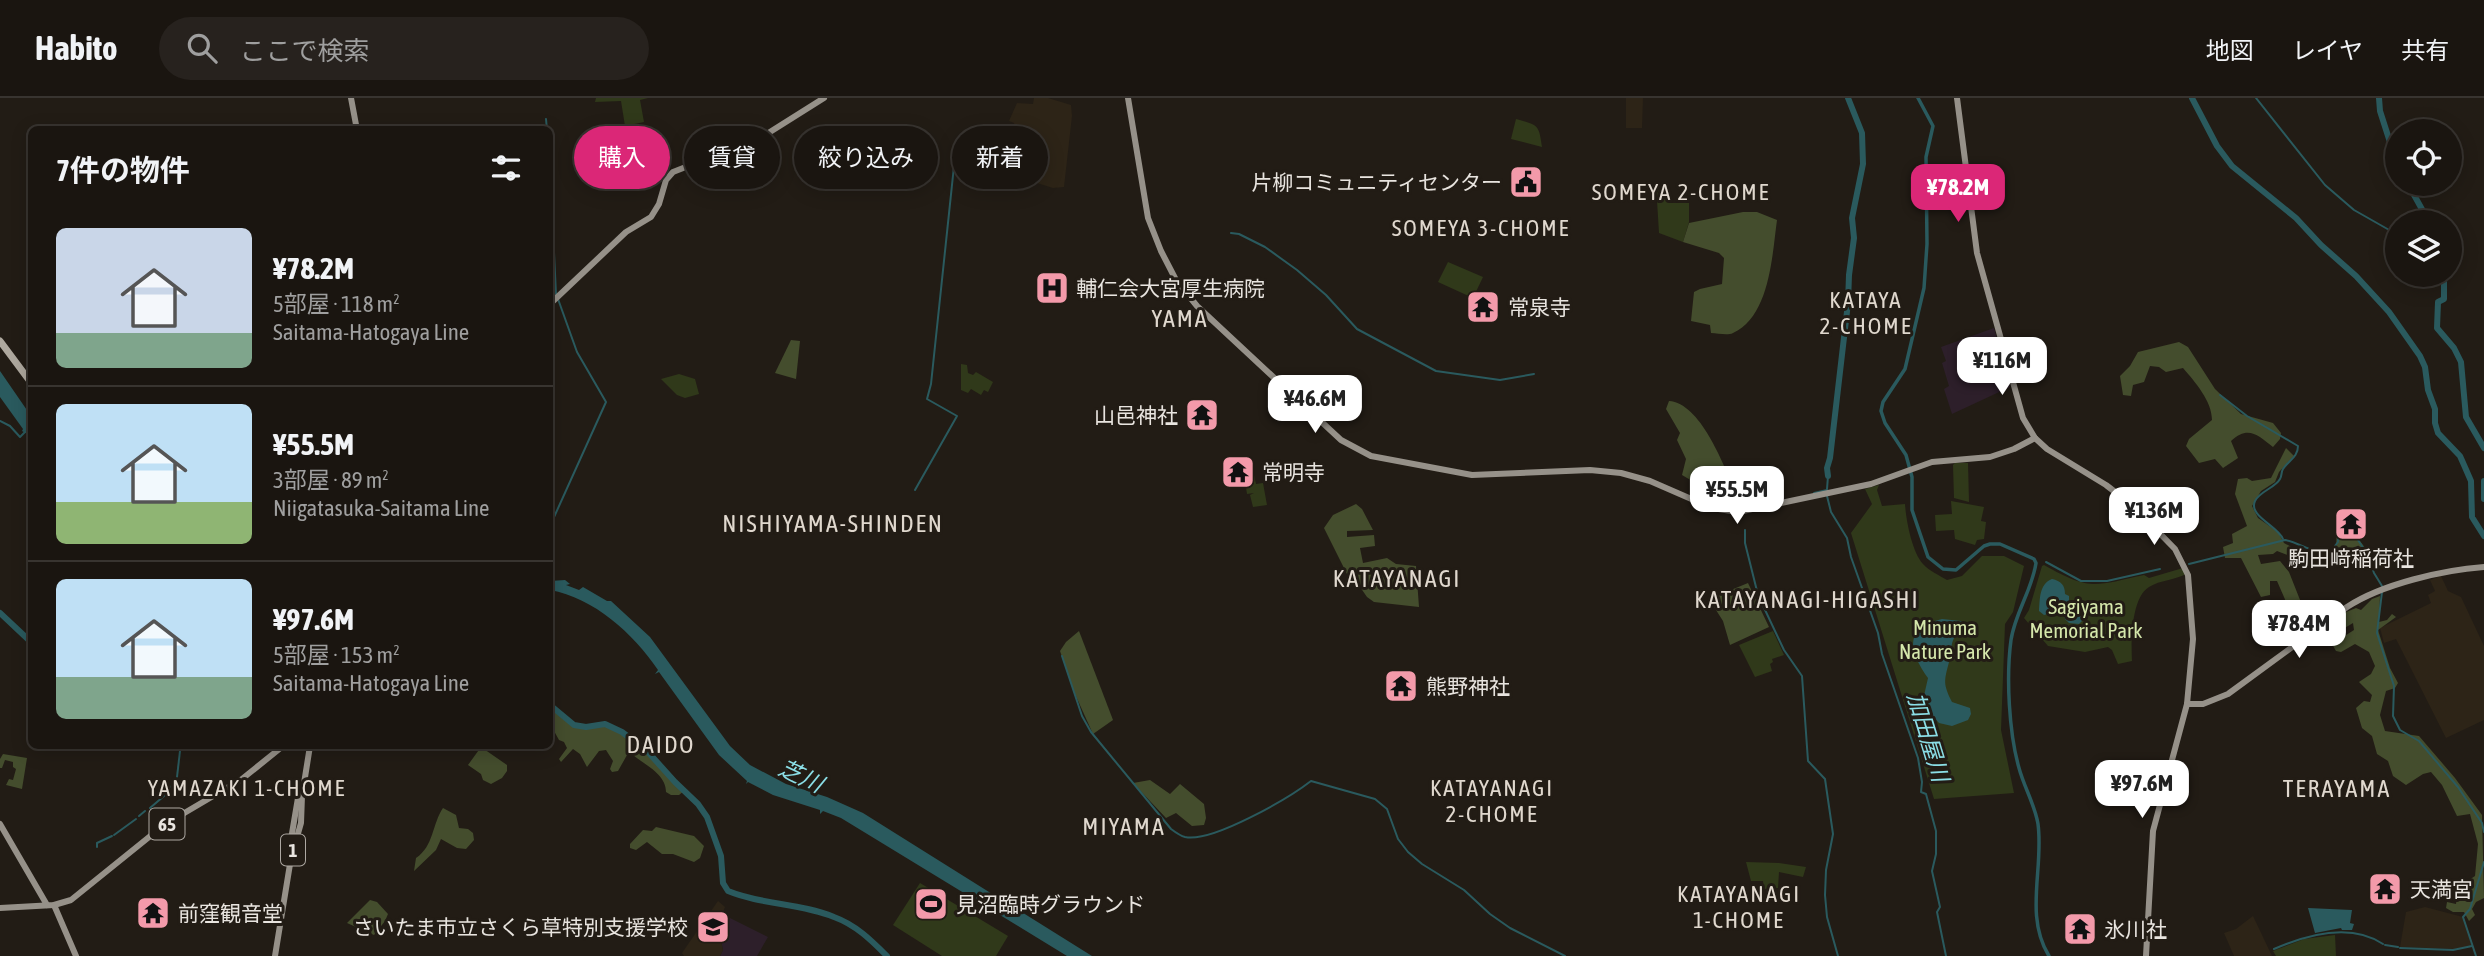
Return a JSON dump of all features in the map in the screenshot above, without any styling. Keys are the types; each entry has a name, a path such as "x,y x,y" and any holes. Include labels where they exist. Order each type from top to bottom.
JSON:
{"highway":[{"path":"0,344 28,382"}],"main road":[{"path":"353,98 358,126"},
{"path":"553,301 626,232 651,217 659,204 666,180 673,172 762,136 824,98"},
{"path":"1128,98 1148,218 1176,280 1197,306 1319,420 1341,440 1363,453 1472,475 1590,470 1621,473 1650,481 1702,505 1729,512 1746,512 1871,484 1932,462 1990,457 2035,438"},
{"path":"1957,98 1980,269 2018,407 2026,425 2035,438 2053,453 2123,497 2169,542 2181,558 2189,581 2193,632 2187,704 2153,831 2146,956"},
{"path":"2187,704 2203,704 2228,694 2347,607 2367,596 2435,574 2484,566"},
{"name":"65","path":"0,908 51,905 76,896 164,825 242,779 279,749"},
{"name":"1","path":"273,956 293,850 301,823 308,749"},
{"path":"0,824 51,905 76,956"}],"shaded area":[{"path":"1034,98 1048,98 1071,105 1064,187 1048,186 1048,126 1015,126 1009,121 1017,103 1033,104"},
{"path":"1626,98 1643,98 1642,128 1626,128"},
{"path":"1994,328 2010,387 1952,414 1944,389 1949,386 1942,363 1946,361 1941,347"},
{"path":"2441,576 2448,591 2461,597 2484,646 2484,720 2446,738 2396,639 2384,643 2380,628 2431,603 2428,595 2435,591 2430,580"},
{"name":"さいたま市立さくら草特別支援学校","path":"718,901 725,907 722,914 730,918 720,937 723,950 720,956 684,956 682,953"},
{"path":"2425,907 2463,917 2472,946 2454,949 2400,947 2406,912"},
{"path":"2253,916 2272,956 2234,956 2224,933 2236,929"},
{"path":"730,918 768,937 757,956 720,956 723,950 720,937"}],"green space":[{"path":"596,98 648,98 640,100 644,122 625,126 621,101 595,102"},
{"path":"1516,119 1536,127 1542,147 1511,139"},
{"path":"1656,184 1669,185 1669,203 1689,203 1689,222 1683,242 1659,233"},
{"path":"1743,212 1757,212 1777,220 1767,284 1755,313 1745,325 1731,334 1711,333 1710,325 1691,321 1694,292 1722,284 1724,258 1719,253 1683,242 1689,223"},
{"path":"1448,262 1483,277 1473,298 1438,282"},
{"path":"791,340 800,341 796,379 775,373"},
{"path":"2179,342 2188,347 2215,389 2241,414 2273,423 2281,433 2280,439 2273,447 2258,436 2243,434 2231,441 2238,458 2223,468 2215,459 2199,463 2186,446 2189,439 2212,420 2211,413 2202,392 2183,368 2166,372 2159,367 2150,366 2144,382 2133,385 2131,396 2123,395 2120,376 2138,352"},
{"path":"961,364 967,365 968,373 973,375 976,372 993,382 988,392 984,390 981,395 971,389 968,393 961,390"},
{"path":"679,374 695,379 699,394 685,398 677,395 661,379"},
{"path":"1669,401 1680,404 1700,423 1717,450 1734,489 1707,486 1682,475 1686,459 1677,440 1680,433 1666,409"},
{"path":"2286,448 2294,456 2279,472 2275,482 2261,491 2252,506 2258,518 2278,532 2284,543 2317,565 2314,569 2294,562 2290,556 2277,551 2273,554 2258,555 2261,564 2280,561 2289,572 2304,610 2291,613 2277,581 2270,581 2270,595 2261,597 2241,558 2225,558 2223,547 2233,543 2232,534 2247,526 2235,494 2238,479 2247,478 2252,481 2271,478"},
{"path":"1955,463 1968,463 1969,502 1954,498"},
{"path":"1252,466 1256,484 1263,483 1267,505 1253,507 1250,495 1254,493 1247,494 1244,474 1247,473 1246,467"},
{"name":"Minuma Nature Park","path":"1879,485 1877,490 1882,506 1905,504 1910,536 1919,559 1928,569 1947,580 1962,576 1982,556 2004,556 2024,566 2013,612 2005,624 2001,730 2014,793 1934,799 1851,533 1872,504 1865,489"},
{"path":"1951,501 1984,507 1981,521 1986,522 1984,539 1977,540 1975,545 1955,539 1954,530 1936,531 1935,515 1952,514"},
{"path":"1356,504 1362,509 1373,530 1347,531 1347,537 1374,535 1375,546 1360,548 1363,563 1387,558 1396,564 1416,566 1419,607 1374,602 1347,574 1324,528 1333,515"},
{"path":"2346,514 2353,514 2359,519 2357,537 2366,549 2350,554 2336,550 2337,523"},
{"name":"Sagiyama Memorial Park","path":"2044,565 2072,579 2092,584 2144,575 2149,578 2183,568 2186,574 2153,585 2143,593 2133,621 2132,661 2118,664 2108,647 2085,652 2048,646 2024,618"},
{"path":"1748,583 1769,627 1730,645 1723,621 1709,599"},
{"path":"2380,596 2379,622 2387,620 2392,614 2396,617 2378,630 2390,668 2398,683 2395,688 2386,691 2380,715 2385,731 2419,736 2482,815 2484,898 2476,902 2472,909 2475,915 2469,921 2464,912 2453,912 2446,908 2447,902 2456,904 2457,896 2443,892 2443,884 2469,880 2475,876 2478,844 2470,814 2457,816 2442,785 2431,772 2406,785 2393,776 2388,761 2377,754 2372,736 2362,728 2356,708 2364,701 2370,702 2372,695 2359,682 2371,674 2375,666 2369,652 2355,644 2341,652 2336,651 2332,644 2354,630 2353,623 2338,632 2333,622 2339,615 2356,608 2361,610 2372,599"},
{"path":"1079,631 1113,720 1093,734 1060,651"},
{"path":"1773,631 1784,655 1772,659 1772,671 1755,677 1739,645"},
{"path":"553,709 573,724 607,727 621,733 661,763 685,790 679,795 666,792 659,775 633,755 627,755 618,771 612,772 610,769 613,761 606,750 599,751 587,767 580,754 573,749 561,762 559,759 567,748 554,731"},
{"path":"480,749 484,749 507,765 507,771 502,778 491,784 468,765"},
{"path":"3,754 27,758 22,789 6,785 9,779 13,780 16,769 13,762 5,760 0,768"},
{"path":"1150,780 1170,794 1180,784 1204,804 1204,825 1192,826 1176,813 1166,818 1133,783"},
{"path":"443,808 456,815 459,828 473,833 474,840 466,849 457,848 441,839 436,850 414,871 416,858 430,841"},
{"path":"656,827 694,836 704,846 700,858 694,862 673,854 662,854 647,842 636,850 630,848 630,844 643,830 652,831"},
{"path":"1746,862 1806,867 1803,877 1779,872 1778,888 1764,889 1763,881 1751,881"},
{"name":"見沼臨時グラウンド","path":"920,883 1008,936 996,956 942,956 893,925"},
{"path":"370,900 377,902 388,914 374,935 347,923"},
{"path":"2335,935 2336,956 2276,956 2273,951 2304,939"}],"water":[{"path":"0,371 28,412 28,434 22,431 0,397"},
{"path":"2052,579 2063,586 2073,609 2082,610 2087,616 2079,624 2069,623 2058,605 2053,606 2048,614 2044,615 2039,611 2042,588"},
{"path":"565,580 570,584 566,585 579,590 583,587 611,601 650,637 730,746 750,765 786,784 827,797 863,813 997,897 1000,893 999,898 1092,956 1067,956 841,818 823,811 820,814 820,810 773,795 748,782 746,784 747,781 719,755 659,672 655,674 658,670 637,643 597,609 553,591 553,581"},
{"path":"1942,619 1961,621 1968,626 1964,634 1954,638 1945,682 1952,702 1970,708 1971,714 1968,720 1952,726 1939,723 1927,710 1923,700 1928,678 1917,659 1913,642 1920,629"},
{"path":"2308,908 2352,910 2352,930 2341,928 2315,933"}],"waterway":[{"name":"加田屋川","path":"1828,476 1848,303 1854,238 1852,218 1863,164 1862,133 1848,98"},
{"path":"1918,98 1933,126 1926,157 1927,244 1924,288 1905,369 1883,402 1881,411 1885,423 1906,455 1912,477 1912,510 1928,557 1943,569 1956,570 1984,546 2000,544 2034,559 2036,563 2013,630 2009,655 2009,688 2016,754 2038,824 2036,908 2042,941 2049,956"},
{"path":"2192,98 2217,146 2232,166 2296,218 2356,276 2389,312 2420,356 2435,409 2438,433 2460,456 2471,481 2472,517 2484,536"},
{"path":"2256,98 2325,185 2354,210 2385,228"},
{"path":"2379,98 2385,127"},
{"path":"546,119 547,126"},
{"path":"915,490 957,416 927,399 931,384 952,185"},
{"path":"2415,196 2422,210"},
{"path":"553,232 556,294"},
{"path":"1231,233 1239,234 1265,247 1297,270 1326,295 1357,329 1436,371 1500,380 1534,374"},
{"path":"2444,287 2444,299 2438,302 2437,328 2454,348 2461,362 2466,417 2484,448"},
{"path":"553,519 606,402 577,352 558,299"},
{"path":"2220,395 2247,416 2298,446 2295,456 2283,469 2280,479 2257,498 2254,506 2259,516 2283,539"},
{"path":"0,421 10,426 20,437 26,431"},
{"name":"加田屋川","path":"1827,489 1828,476"},
{"path":"2484,481 2484,499"},
{"path":"1814,493 1827,490"},
{"name":"加田屋川","path":"1827,496 1831,512 1847,538 1878,633 1882,654 1918,758 1921,792 1926,794 1936,831 1936,854 1932,871 1946,956"},
{"path":"2189,564 2285,540 2313,550 2331,551 2338,542 2339,521 2348,514 2359,521 2356,537 2368,555 2382,586"},
{"path":"1745,530 1745,543 1758,595 1784,650 1802,676 1808,761 1825,779 1833,834 1826,870 1825,895 1827,917 1838,956"},
{"path":"2046,562 2081,581 2107,581 2160,569"},
{"path":"2382,592 2377,633 2394,686 2393,716 2400,730 2419,741 2458,787 2482,823 2484,832"},
{"path":"0,613 28,639"},
{"path":"1062,656 1082,716 1091,732 1178,834 1197,837 1231,826 1269,808 1311,781 1375,799 1387,809 1398,839 1422,864 1464,890 1510,928 1565,956"},
{"path":"553,708 574,725 586,727 605,724 622,732 648,752 698,804 707,817 721,856 723,883 728,891 821,912 842,920 887,956"},
{"path":"177,777 180,751"},
{"path":"169,792 174,781"},
{"path":"150,808 164,796"},
{"path":"139,816 145,811"},
{"path":"114,835 136,819"},
{"path":"97,847 97,843 112,836"},
{"path":"2476,956 2463,917 2470,909 2484,862"},
{"path":"2274,949 2314,935 2342,932 2370,937 2383,944"},
{"path":"2385,945 2398,947"},
{"path":"2400,948 2453,950 2472,946"}],"place":[{"name":"片柳コミュニティセンター","path":"1526,182"},
{"name":"輔仁会大宮厚生病院","path":"1052,288"},
{"name":"常泉寺","path":"1483,307"},
{"name":"山邑神社","path":"1202,415"},
{"name":"常明寺","path":"1238,472"},
{"name":"駒田﨑稲荷社","path":"2351,524"},
{"name":"熊野神社","path":"1401,686"},
{"name":"天満宮","path":"2385,889"},
{"name":"見沼臨時グラウンド","path":"931,904"},
{"name":"前窪観音堂","path":"153,913"},
{"name":"さいたま市立さくら草特別支援学校","path":"713,927"},
{"name":"氷川社","path":"2080,929"}],"district":[{"name":"SOMEYA 2-CHOME","path":"1681,192"},
{"name":"SOMEYA 3-CHOME","path":"1481,228"},
{"name":"KATAYA 2-CHOME","path":"1866,313"},
{"name":"YAMA","path":"1180,318"},
{"name":"NISHIYAMA-SHINDEN","path":"833,523"},
{"name":"KATAYANAGI","path":"1397,578"},
{"name":"KATAYANAGI-HIGASHI","path":"1807,599"},
{"name":"DAIDO","path":"661,744"},
{"name":"YAMAZAKI 1-CHOME","path":"247,788"},
{"name":"TERAYAMA","path":"2337,788"},
{"name":"KATAYANAGI 2-CHOME","path":"1492,801"},
{"name":"MIYAMA","path":"1124,826"},
{"name":"KATAYANAGI 1-CHOME","path":"1739,907"}],"water label":[{"name":"芝川","path":"801,776"}]}
